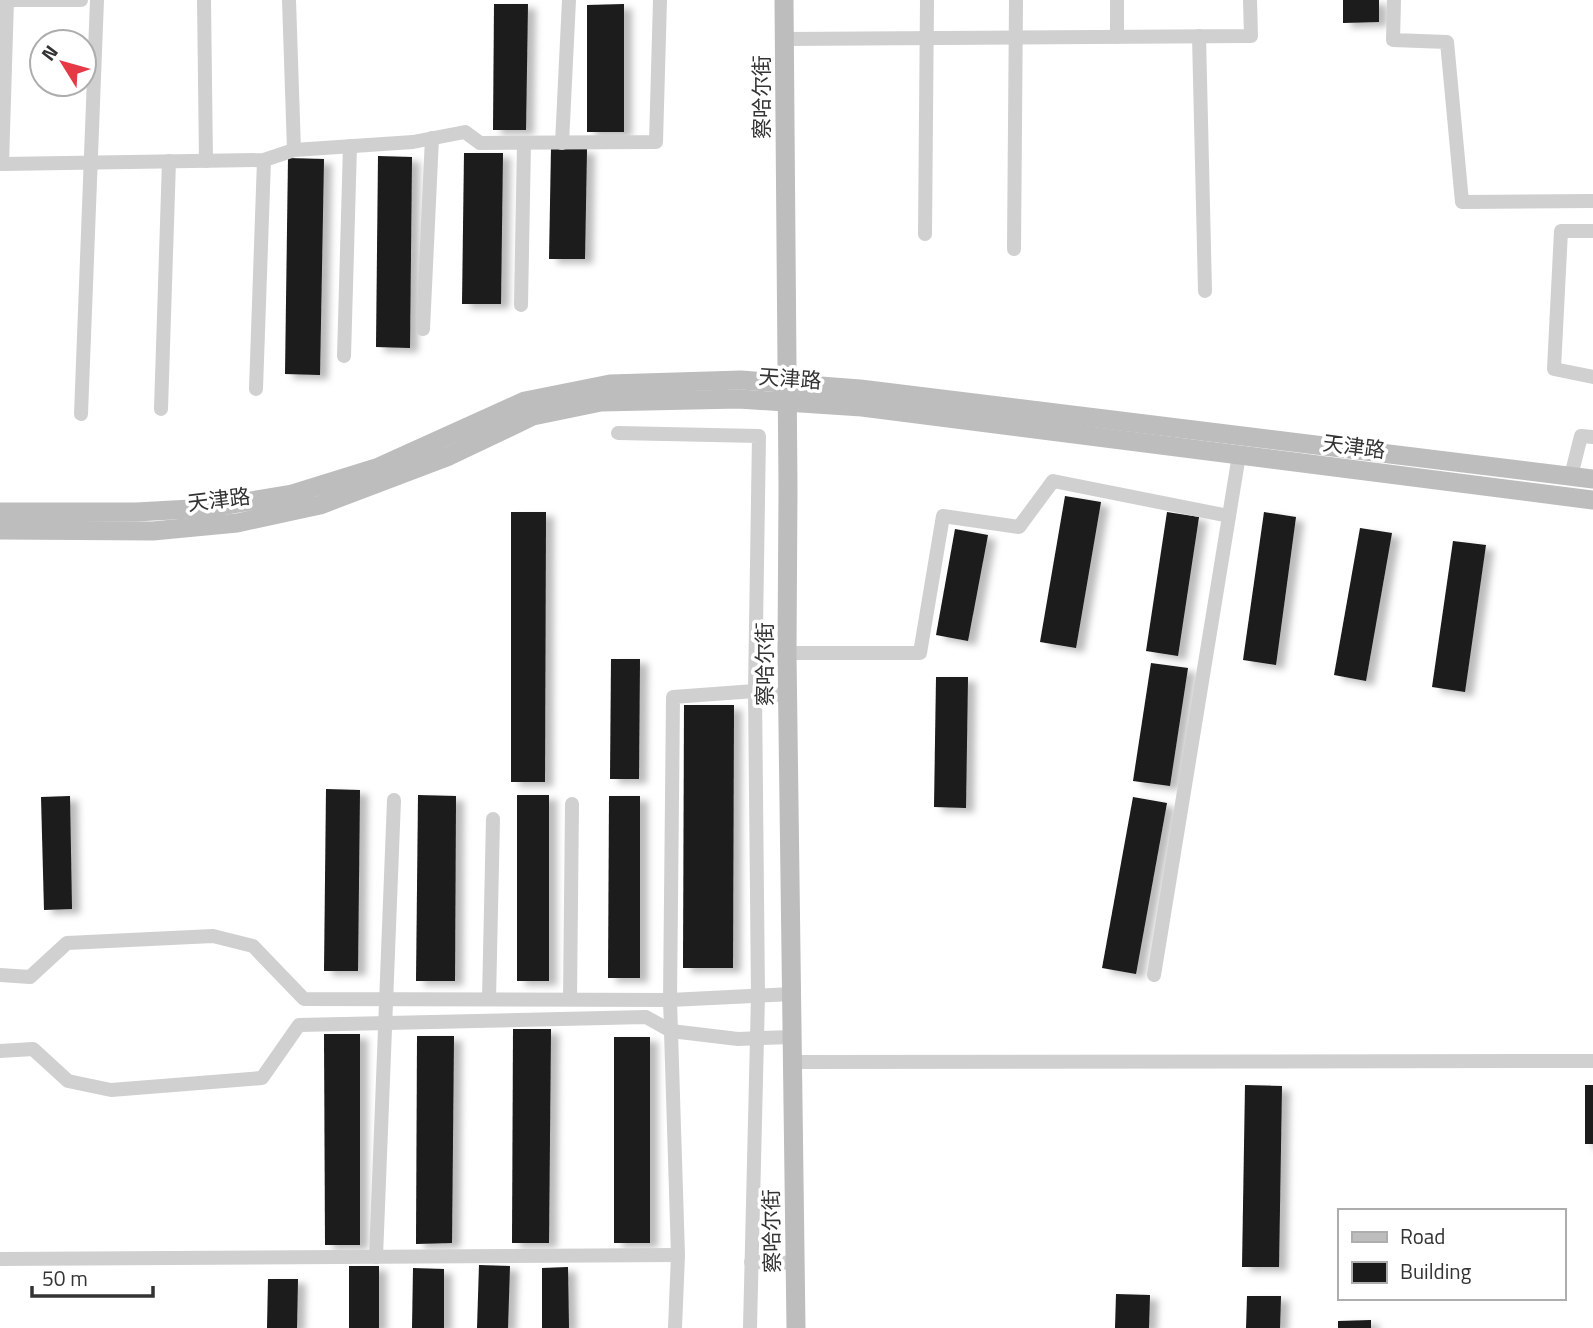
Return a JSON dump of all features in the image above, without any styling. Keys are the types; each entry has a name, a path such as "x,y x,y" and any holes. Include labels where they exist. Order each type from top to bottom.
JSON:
{"street":[{"path":"81,0 7,0 1,164 264,160 294,150 413,142 465,132 480,143 656,142 660,0"},
{"path":"81,414 97,0"},
{"path":"204,0 206,161"},
{"path":"289,0 294,150"},
{"path":"562,143 569,0"},
{"name":"察哈尔街","path":"784,0 787,696 796,1328"},
{"path":"925,234 927,0"},
{"path":"1014,249 1016,0"},
{"path":"1117,0 1117,37"},
{"path":"784,39 1251,36 1250,0"},
{"path":"1394,0 1393,40 1447,42 1462,202 1593,201"},
{"path":"1199,36 1205,291"},
{"path":"423,329 432,138"},
{"path":"521,305 524,143"},
{"path":"344,356 350,146"},
{"path":"256,389 264,160"},
{"path":"161,409 169,162"},
{"path":"1593,231 1561,231 1554,369 1593,377"},
{"name":"天津路","path":"0,512 209,508 281,496 379,467 525,401 610,384 741,380 787,393 862,407 1593,500"},
{"name":"天津路","path":"0,530 153,531 237,523 320,505 449,456 533,416 601,402 739,399 787,393 874,391 1593,479"},
{"path":"618,433 759,436 755,691 758,996 750,1328"},
{"path":"1571,476 1581,436 1593,437"},
{"path":"1154,975 1239,455"},
{"path":"787,653 920,653 943,516 1019,527 1053,481 1229,516"},
{"path":"675,1328 678,1255 670,1000 673,697 755,691 787,696"},
{"path":"376,1257 394,800"},
{"path":"570,999 572,804"},
{"path":"489,999 493,819"},
{"path":"0,975 30,977 67,943 213,936 253,946 304,999 670,1000 792,995"},
{"path":"0,1051 33,1049 68,1081 111,1090 262,1079 299,1026 646,1017 671,1031 738,1039 792,1037"},
{"path":"793,1062 1593,1061"},
{"path":"0,1259 678,1255"},
{"path":"751,1262 796,1263"}],"building":[{"path":"1343,0 1379,0 1379,22 1343,23"},
{"path":"494,4 528,4 526,130 493,130"},
{"path":"624,4 624,132 587,132 587,5"},
{"path":"551,148 587,149 585,259 549,259"},
{"path":"464,153 503,153 501,304 462,304"},
{"path":"378,156 412,157 410,348 376,347"},
{"path":"288,158 324,159 320,375 285,374"},
{"path":"1065,496 1101,502 1076,648 1040,642"},
{"path":"511,512 546,512 545,782 511,782"},
{"path":"1167,512 1199,517 1178,656 1146,651"},
{"path":"1264,512 1296,517 1276,665 1243,660"},
{"path":"1360,528 1392,533 1366,681 1334,675"},
{"path":"955,529 988,535 968,641 936,635"},
{"path":"1453,541 1486,545 1465,692 1432,687"},
{"path":"611,659 640,659 639,779 610,779"},
{"path":"1151,663 1188,668 1170,786 1133,781"},
{"path":"936,677 968,677 966,808 934,807"},
{"path":"684,705 734,705 733,968 683,968"},
{"path":"326,789 360,790 358,971 324,971"},
{"path":"418,795 456,796 455,981 416,981"},
{"path":"517,795 549,795 549,981 517,981"},
{"path":"70,796 72,909 44,910 41,797"},
{"path":"609,796 640,796 640,978 608,978"},
{"path":"1133,797 1167,803 1136,974 1102,968"},
{"path":"513,1029 551,1029 549,1243 512,1243"},
{"path":"324,1034 360,1034 360,1245 325,1245"},
{"path":"417,1036 454,1036 452,1243 416,1244"},
{"path":"614,1037 650,1037 650,1243 614,1243"},
{"path":"1245,1085 1282,1086 1279,1267 1242,1267"},
{"path":"1585,1085 1593,1085 1593,1144 1585,1144"},
{"path":"479,1265 510,1266 508,1328 477,1328"},
{"path":"349,1266 379,1266 379,1328 349,1328"},
{"path":"568,1267 569,1328 542,1328 542,1268"},
{"path":"413,1268 444,1269 444,1328 412,1328"},
{"path":"268,1279 298,1279 297,1328 267,1328"},
{"path":"1116,1294 1150,1295 1149,1328 1115,1328"},
{"path":"1247,1296 1281,1296 1280,1328 1246,1328"},
{"path":"1371,1320 1371,1328 1338,1328 1338,1321"}]}
